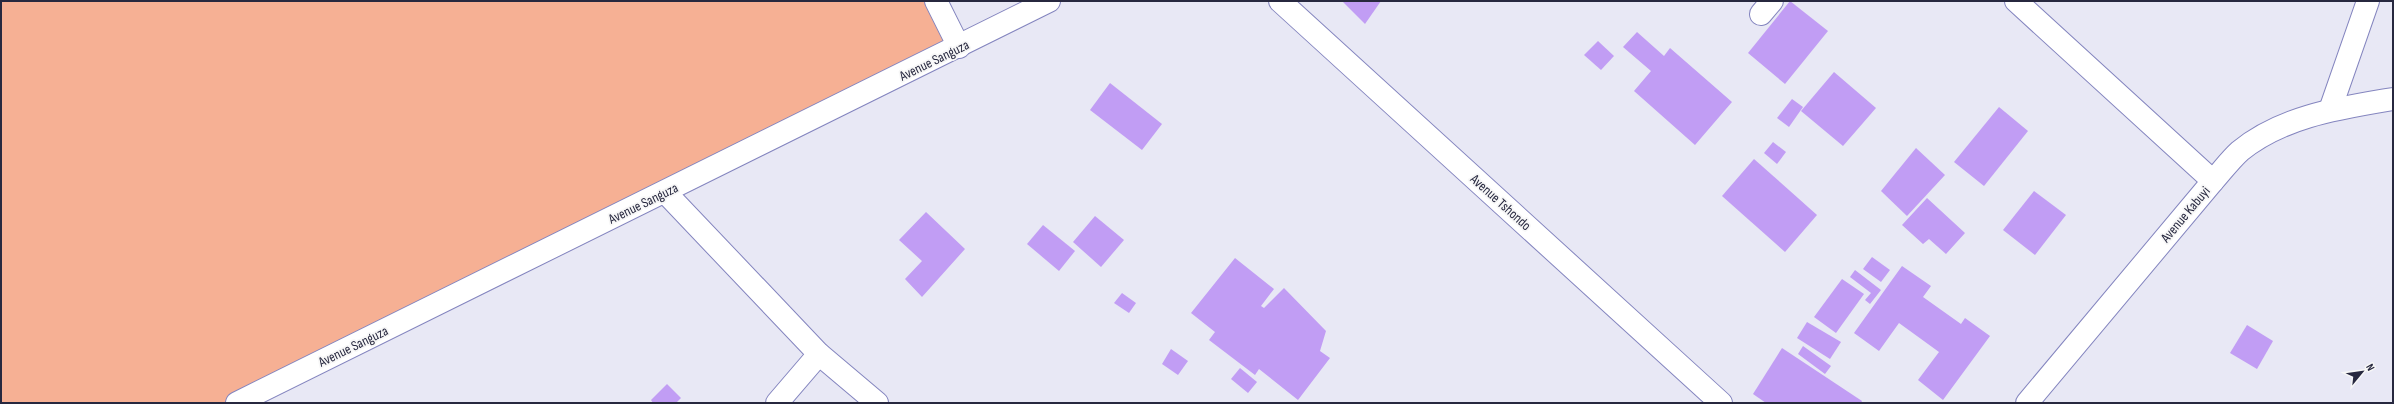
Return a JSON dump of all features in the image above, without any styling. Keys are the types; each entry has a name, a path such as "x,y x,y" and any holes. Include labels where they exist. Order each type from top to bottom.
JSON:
{"street":[{"path":"936,1 959,47"},
{"name":"Avenue Sanguza","path":"237,403 959,47 1049,1"},
{"name":"Avenue Tshondo","path":"1280,1 1721,403"},
{"path":"2016,1 2213,181"},
{"path":"2330,110 2368,1"},
{"name":"Avenue Kabuyi","path":"2027,403 2213,181 2240,152 2276,128 2330,110 2393,99"},
{"path":"664,192 819,354 877,403"},
{"path":"777,403 819,354"}],"shaded area":[{"path":"1,1 931,1 959,47 236,403 1,403"}],"building":[{"path":"1342,1 1381,1 1365,24"},
{"path":"1790,1 1828,31 1785,84 1748,53"},
{"path":"1637,32 1664,56 1670,48 1732,102 1695,145 1634,91 1651,71 1623,47"},
{"path":"1598,41 1614,56 1601,70 1584,55"},
{"path":"1834,72 1876,108 1843,146 1801,111"},
{"path":"1110,83 1162,124 1142,150 1090,110"},
{"path":"1792,99 1803,107 1789,127 1777,118"},
{"path":"1999,107 2028,131 1984,186 1954,162"},
{"path":"1773,142 1786,152 1777,164 1764,153"},
{"path":"1916,148 1945,175 1907,216 1881,191"},
{"path":"1754,159 1817,215 1785,252 1722,196"},
{"path":"2034,191 2066,215 2035,255 2003,230"},
{"path":"1927,198 1965,233 1946,254 1929,239 1923,244 1902,225"},
{"path":"926,212 965,249 922,297 905,279 922,261 899,240"},
{"path":"1095,216 1124,240 1101,267 1073,242"},
{"path":"1043,225 1075,251 1059,271 1027,244"},
{"path":"1872,257 1890,270 1881,282 1863,269"},
{"path":"1235,258 1274,289 1261,306 1264,308 1284,288 1326,331 1320,351 1330,358 1298,400 1259,369 1255,375 1209,340 1215,332 1191,313"},
{"path":"1902,266 1931,286 1923,297 1961,324 1965,318 1990,336 1943,400 1918,380 1939,352 1899,323 1879,351 1854,333"},
{"path":"1855,270 1881,290 1870,304 1865,300 1871,293 1850,277"},
{"path":"1842,279 1864,294 1836,333 1814,317"},
{"path":"1122,293 1136,303 1129,313 1114,303"},
{"path":"1807,322 1841,342 1830,359 1797,338"},
{"path":"2247,325 2273,341 2257,369 2230,353"},
{"path":"1803,346 1831,366 1825,374 1798,354"},
{"path":"1782,348 1862,401 1861,403 1766,403 1753,394"},
{"path":"1171,349 1188,361 1178,375 1162,364"},
{"path":"1240,368 1257,382 1248,393 1231,379"},
{"path":"667,384 681,398 676,403 653,403 651,400"}]}
